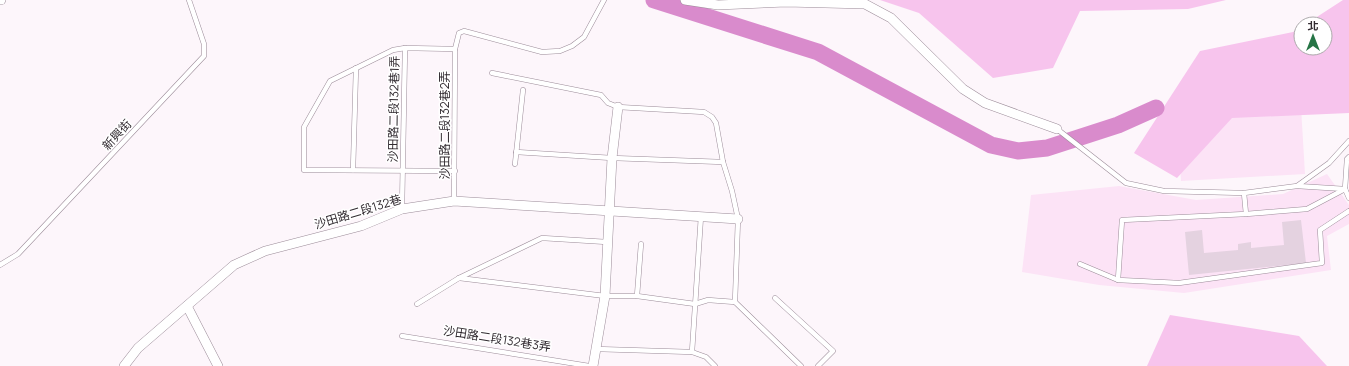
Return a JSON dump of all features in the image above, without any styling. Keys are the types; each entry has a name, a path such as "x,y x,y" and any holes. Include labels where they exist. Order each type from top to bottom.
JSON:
{"street":[{"path":"685,0 718,5 787,1 865,4 891,18 963,89 979,100 1057,129"},
{"path":"593,366 605,296 612,158 618,107"},
{"name":"沙田路二段132巷","path":"124,366 138,348 234,265 265,251 361,226 402,209 454,202 738,219"},
{"path":"187,306 218,366"}],"lane":[{"name":"新興街","path":"0,265 18,254 204,56 204,44 189,0"},
{"name":"沙田路二段132巷2弄","path":"454,202 455,50 459,33 464,31 542,52 560,51 572,46 584,37 604,0"},
{"name":"沙田路二段132巷1弄","path":"402,209 405,48"},
{"name":"沙田路二段132巷1弄","path":"455,50 405,48 393,50 330,81 304,127 304,170 455,171"},
{"path":"353,170 356,68"},
{"path":"492,72 601,95 608,103 618,107 704,112 712,117 716,123 723,162 732,191 738,219 735,302"},
{"path":"514,164 523,90"},
{"path":"1057,129 1126,183 1164,191 1244,193 1297,186 1345,189"},
{"path":"1297,186 1328,163 1349,140"},
{"path":"516,152 612,158 723,162"},
{"path":"1349,157 1347,159 1345,189 1349,198"},
{"path":"1118,280 1122,220 1246,214 1307,209 1345,189"},
{"path":"1244,193 1246,214"},
{"path":"1080,264 1118,280 1179,283 1322,263 1320,230 1349,211"},
{"path":"692,352 700,216"},
{"path":"417,304 459,278 542,238 607,242"},
{"path":"637,296 641,244"},
{"path":"459,278 605,296 637,296 695,304 708,300 735,302 801,366"},
{"path":"775,298 833,351 818,366"},
{"name":"沙田路二段132巷3弄","path":"402,336 589,366"},
{"path":"596,349 692,352 706,357 715,366"}],"shaded area":[{"path":"880,0 1226,0 1188,9 1080,11 1053,68 993,78 919,13"},
{"path":"1343,0 1349,0 1349,113 1232,118 1177,178 1134,153 1200,51 1293,32 1293,56 1333,56 1333,16 1318,16"},
{"path":"1301,107 1305,174 1181,181 1177,114"},
{"path":"1327,174 1349,205 1349,224 1327,236 1331,270 1184,293 1099,285 1022,272 1031,195 1119,186 1196,200 1283,194"},
{"path":"1170,315 1299,336 1327,366 1147,366"}],"building":[{"path":"1301,220 1306,263 1189,275 1185,232 1202,230 1204,253 1238,250 1238,244 1251,242 1251,248 1284,245 1282,222"}],"waterway":[{"path":"654,0 818,52 991,145 1018,151 1047,148 1118,125 1156,108"}]}
